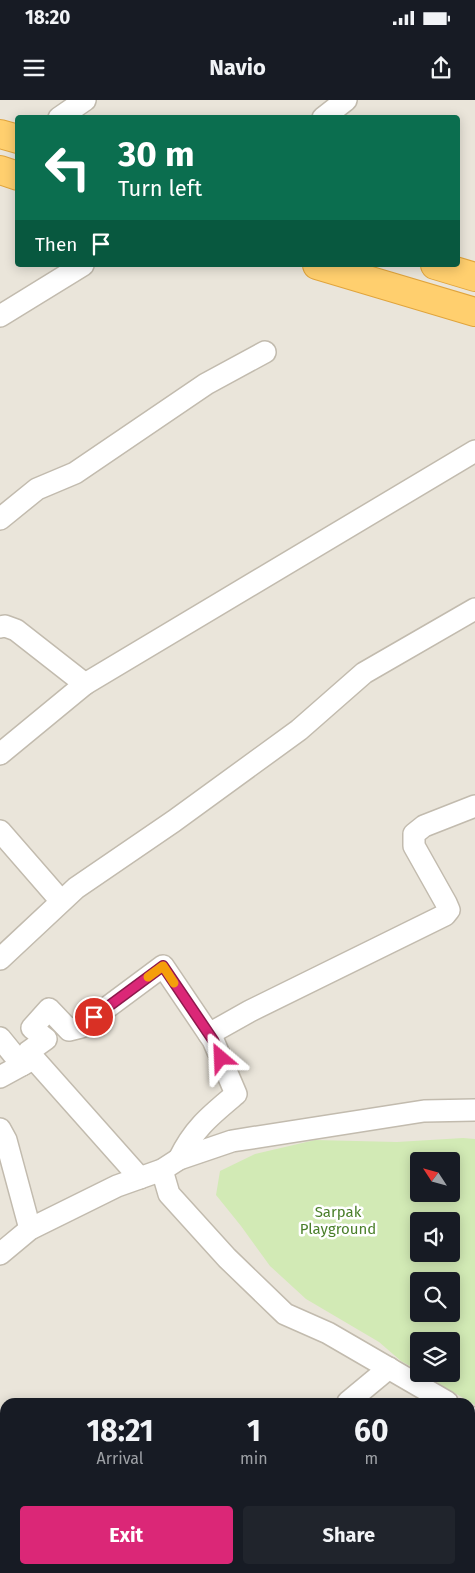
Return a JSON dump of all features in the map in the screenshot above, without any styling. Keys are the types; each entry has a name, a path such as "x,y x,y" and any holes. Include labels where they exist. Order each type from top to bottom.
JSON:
{"highway":[{"path":"0,134 15,138"},
{"path":"0,170 15,175"},
{"path":"324,267 475,312"},
{"path":"442,267 475,277"}],"street":[{"path":"63,115 85,100"},
{"path":"327,115 346,100"},
{"path":"0,316 80,267"},
{"path":"0,519 37,489 75,473 206,384 265,352"},
{"path":"0,754 85,684 475,450"},
{"path":"0,959 76,888 174,821 299,730 364,673 475,609"},
{"path":"0,627 5,626 16,630 85,684"},
{"path":"209,1034 250,1011 446,915 449,910 414,846 414,834 424,826 475,806"},
{"path":"0,831 61,902"},
{"path":"27,1062 28,1052 46,1039 32,1028 49,1009 69,1030 80,1027 163,966 209,1034 236,1094 201,1124 170,1164 169,1194 227,1258 286,1314 328,1333 440,1398"},
{"path":"0,1038 27,1062 140,1178"},
{"path":"0,1077 27,1062"},
{"path":"0,1254 30,1229 117,1186 232,1141 424,1111 475,1110"},
{"path":"0,1129 6,1140 30,1229"},
{"path":"353,1398 389,1368"}],"shaded area":[{"path":"0,100 475,100 475,1398 0,1398"}],"green space":[{"name":"Sarpak Playground","path":"475,1139 475,1398 463,1398 436,1382 460,1382 460,1332 410,1332 410,1366 401,1361 379,1342 306,1299 270,1266 216,1195 220,1171 255,1154 315,1140 397,1142"}],"slow traffic":[{"path":"148,977 163,966 174,983"}],"route":[{"path":"94,1017 163,966 213,1040 221,1058"}]}
